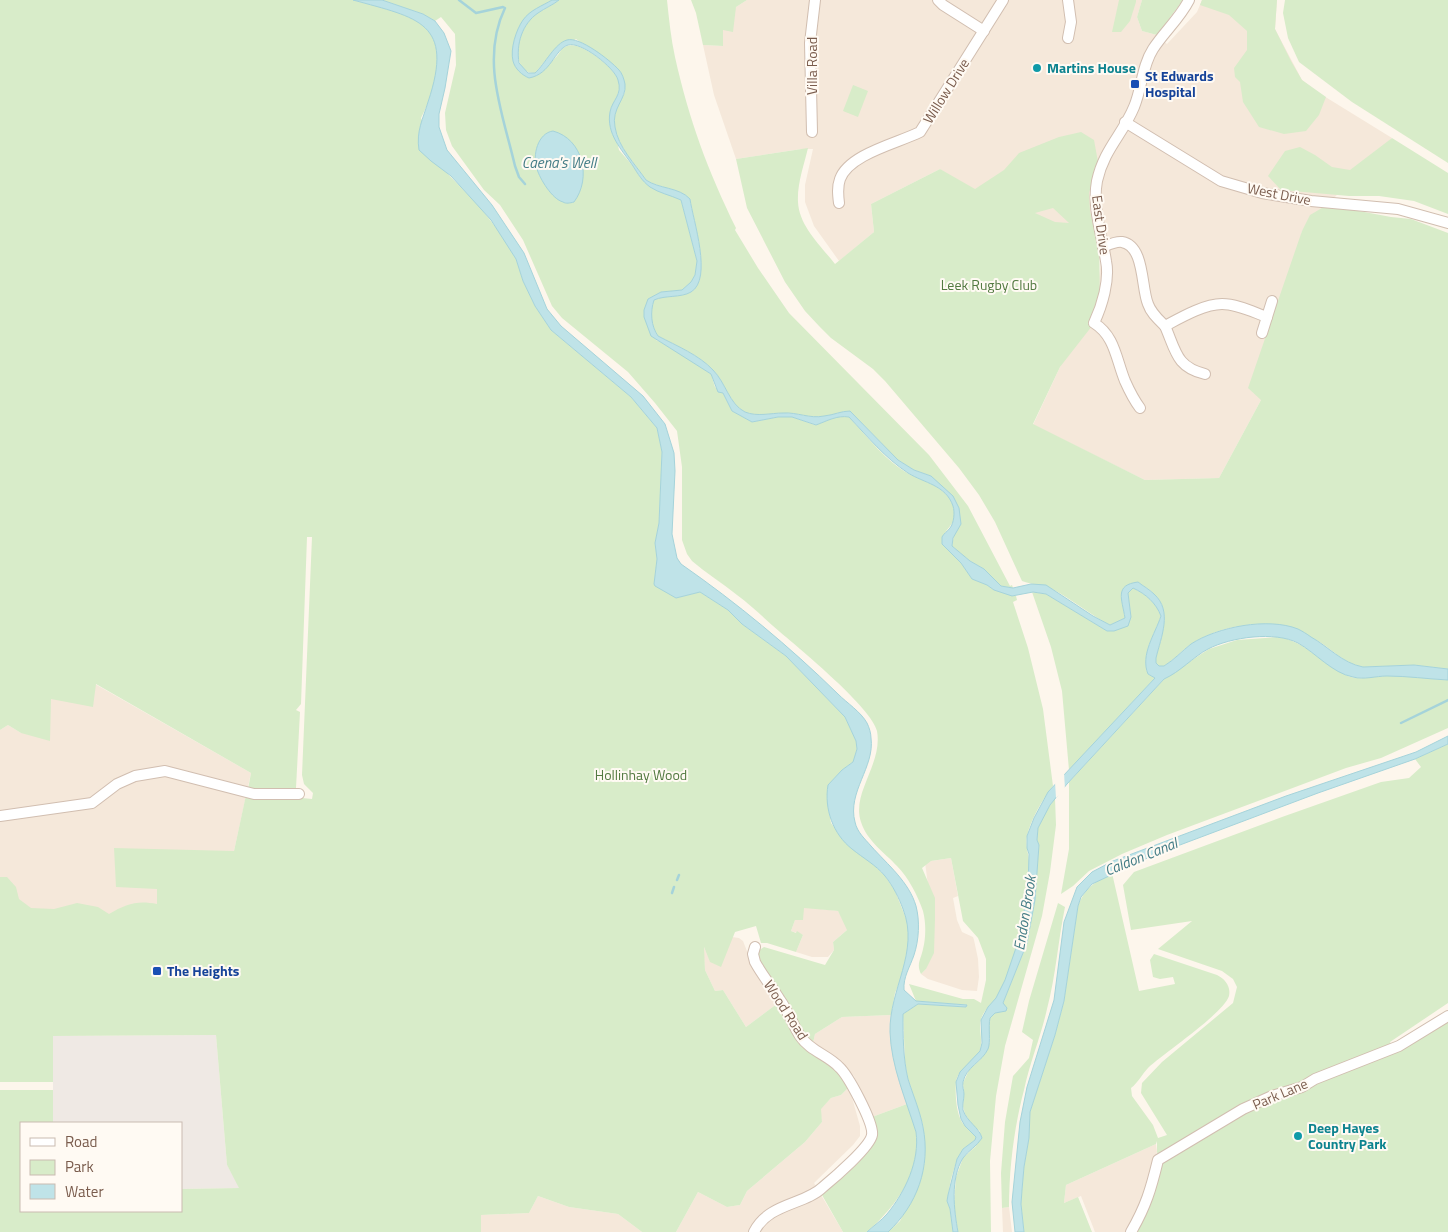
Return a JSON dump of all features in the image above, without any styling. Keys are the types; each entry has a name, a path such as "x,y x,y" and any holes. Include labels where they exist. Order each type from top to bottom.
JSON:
{"street":[{"name":"Villa Road","path":"812,132 810,43 815,0"},
{"path":"938,0 984,31"},
{"name":"Willow Drive","path":"839,202 838,192 844,170 877,149 904,140 920,132 1003,0"},
{"path":"1068,0 1071,22 1068,38"},
{"name":"East Drive","path":"1140,408 1125,380 1112,341 1094,323 1100,311 1107,274 1096,204 1097,183 1103,159 1133,110 1139,94 1146,63 1153,49 1183,12 1189,0"},
{"name":"West Drive","path":"1125,122 1221,181 1262,193 1311,201 1398,209 1448,222"},
{"path":"1102,247 1120,241 1130,245 1137,256 1144,280 1148,306 1164,326 1180,361 1189,369 1205,374"},
{"path":"1262,333 1272,301"},
{"path":"1164,326 1211,306 1224,304 1267,317"},
{"path":"0,816 92,803 117,784 135,776 165,771 254,794 299,794"},
{"name":"Wood Road","path":"754,1232 762,1221 784,1206 820,1190 868,1145 872,1134 870,1123 850,1080 839,1066 816,1052 801,1038 781,1001 754,962 753,954 755,948"},
{"name":"Park Lane","path":"1131,1232 1143,1212 1151,1190 1158,1160 1243,1109 1272,1096 1302,1087 1315,1079 1400,1046 1448,1016"}],"shaded area":[{"path":"747,0 1142,0 1137,17 1142,31 1157,35 1167,44 1197,12 1202,0 1277,0 1275,29 1302,80 1319,93 1392,138 1302,231 1261,400 1219,478 1145,480 1033,425 1060,367 1096,300 1103,247 1034,213 984,208 940,169 871,204 874,232 839,261 814,226 805,202 805,185 813,149 801,149 736,159 714,95 703,45 723,46 723,30 736,7"},
{"path":"95,684 251,773 234,851 157,889 158,938 0,931 0,730 8,725 21,733 51,699"},
{"path":"951,858 958,896 953,898 957,920 962,932 973,937 978,959 979,977 977,991 962,990 928,979 921,974 926,969 930,901 925,862"},
{"path":"804,907 838,911 848,929 833,942 834,950 828,957 812,957 796,952 803,935 791,931 795,920"},
{"path":"732,937 743,941 754,969 778,1003 746,1027 723,990 715,991 705,970 703,945 710,961"},
{"path":"891,1015 890,1032 893,1052 907,1104 872,1117 854,1076 835,1058 813,1043 815,1034 842,1017"},
{"path":"216,1035 227,1165 240,1188 182,1189 182,1122 53,1122 53,1036"},
{"path":"849,1087 860,1126 860,1136 814,1183 843,1232 676,1232 698,1192 727,1207 740,1205 747,1191 805,1142 822,1122 820,1109 831,1098 841,1095"},
{"path":"1156,1144 1157,1152 1153,1167 1130,1232 1095,1232 1081,1196 1064,1203 1066,1185"},
{"path":"538,1196 569,1207 618,1214 642,1232 481,1232 481,1215 529,1213"},
{"path":"1009,1207 1012,1232 1003,1232 1002,1208"}],"green space":[{"name":"Hollinhay Wood","path":"0,0 353,0 389,9 415,19 422,24 431,34 436,45 438,57 435,82 421,118 442,168 480,207 504,238 516,259 523,281 535,306 551,330 631,397 657,428 662,452 654,584 676,598 700,592 728,610 742,624 786,656 845,717 856,741 857,749 853,762 842,770 828,785 829,812 831,823 847,844 885,876 895,891 907,921 909,940 902,976 895,993 891,1015 842,1017 815,1034 813,1043 803,1037 757,956 758,951 764,947 825,965 834,950 833,942 847,930 838,911 804,908 803,920 795,920 791,931 796,933 797,931 803,935 796,952 761,943 756,926 735,932 721,967 710,962 704,947 705,970 715,991 723,990 746,1027 778,1003 799,1041 813,1055 837,1070 849,1087 841,1095 831,1098 821,1109 822,1122 805,1142 747,1191 740,1205 727,1207 698,1192 676,1232 642,1232 618,1214 569,1207 538,1196 529,1213 481,1215 481,1232 0,1232 0,1090 53,1090 53,1122 20,1122 20,1212 182,1212 182,1189 239,1188 227,1165 216,1035 53,1036 53,1082 0,1082 0,877 7,877 16,887 19,899 31,908 54,909 77,903 98,907 109,914 132,904 143,902 157,904 157,889 116,887 114,848 234,851 246,795 312,799 313,793 304,784 302,775 312,537 307,537 301,704 296,710 300,712 296,788 293,792 248,789 251,773 96,684 93,707 51,699 50,741 21,733 8,725 0,730"},
{"path":"382,0 552,0 523,20 513,61 529,78 550,63 567,46 580,47 596,56 611,69 619,81 616,100 610,110 619,150 640,177 681,200 697,261 695,275 691,282 682,290 661,292 648,299 656,340 668,345 711,374 715,387 723,393 732,411 752,422 778,417 792,417 815,425 836,418 849,417 894,464 911,475 937,487 948,496 954,509 954,517 944,535 942,544 961,563 972,579 994,590 1016,596 1017,600 1013,602 1028,648 1043,709 1053,786 1037,810 1027,836 1026,843 1029,863 1026,902 1021,932 1007,978 981,1019 979,1053 957,1077 956,1099 958,1112 962,1122 976,1137 975,1140 963,1149 957,1159 951,1179 947,1201 953,1232 888,1232 900,1221 924,1167 925,1153 923,1125 908,1079 905,1062 903,1014 918,1004 966,1007 967,1005 916,1001 909,984 963,999 974,999 981,1003 986,980 986,959 978,938 963,921 951,858 931,861 922,868 935,898 935,919 934,953 926,969 921,974 919,964 925,930 921,905 905,876 867,835 861,822 860,800 876,755 878,743 877,731 873,721 850,694 818,665 748,604 692,561 687,554 682,540 682,467 677,431 628,372 562,318 552,306 523,240 500,205 484,190 452,146 446,130 445,113 456,65 455,34 441,17 435,21 423,14"},
{"path":"559,0 667,0 670,29 686,102 708,165 736,228 735,230 789,313 929,455 968,506 1010,586 1012,585 1013,588 1001,586 984,569 970,561 952,546 959,508 931,476 914,470 898,460 850,411 819,417 788,413 759,415 745,412 735,404 717,375 707,365 687,351 658,336 652,319 654,300 691,292 697,285 701,275 700,248 690,199 679,192 646,180 618,138 613,118 615,109 625,92 619,70 576,39 550,55 535,73 524,70 521,66 518,47 527,23 536,14"},
{"path":"691,0 747,0 736,7 733,32 723,30 723,46 703,45"},
{"path":"1119,0 1136,0 1136,2 1130,21 1121,32 1112,32"},
{"path":"1142,0 1183,0 1157,35 1142,31 1137,17"},
{"path":"1202,0 1277,0 1275,29 1291,61 1302,80 1326,97 1319,115 1306,131 1284,134 1259,127 1243,102 1240,82 1235,77 1234,68 1247,50 1247,31 1229,15 1200,5"},
{"path":"1285,0 1448,0 1448,163 1352,102 1299,62 1288,38 1283,13"},
{"path":"853,85 868,91 858,117 843,111"},
{"name":"Leek Rugby Club","path":"1081,132 1094,140 1098,162 1089,193 1093,224 1099,225 1100,311 1092,326 1060,367 1033,424 1145,480 1219,478 1261,400 1248,388 1302,231 1310,215 1327,205 1411,219 1448,233 1448,669 1414,665 1363,667 1343,659 1307,635 1272,624 1247,625 1211,634 1191,644 1164,666 1159,666 1156,663 1156,658 1163,633 1163,608 1152,592 1138,582 1121,594 1125,618 1110,625 1052,589 1022,581 995,522 979,495 959,468 885,381 873,369 831,338 805,311 785,282 747,208 736,159 808,148 799,188 799,211 806,227 835,264 874,232 871,204 940,169 975,189 1004,170 1019,153 1059,137","holes":["1053,208 1069,223 1055,222 1035,213"]},
{"path":"1392,138 1448,173 1448,214 1414,201 1379,196 1349,196 1281,190 1268,176 1285,151 1300,147 1332,167 1350,170"},
{"path":"1133,588 1150,599 1161,616 1149,645 1146,659 1148,674 1155,678 1069,770 1062,691 1051,647 1032,592 1046,594 1107,631 1131,617 1128,593"},
{"path":"1278,637 1288,639 1306,648 1348,676 1362,678 1394,676 1448,680 1448,728 1381,758 1346,768 1167,835 1122,854 1089,871 1061,894 1069,849 1069,782 1166,677 1209,649 1237,640"},
{"path":"1448,744 1448,1003 1390,1042 1394,1052 1448,1019 1448,1232 1133,1232 1159,1161 1157,1141 1156,1144 1066,1185 1064,1203 1078,1197 1092,1232 1024,1232 1021,1204 1029,1138 1030,1112 1064,1001 1078,906 1087,890 1095,882 1112,873 1139,991 1175,984 1173,977 1160,979 1153,977 1150,960 1154,954 1217,975 1225,981 1229,989 1229,996 1216,1013 1148,1068 1131,1088 1132,1096 1153,1125 1158,1138 1167,1135 1141,1093 1142,1083 1162,1062 1233,1003 1237,987 1233,979 1222,971 1158,949 1192,921 1131,930 1123,885 1134,872 1381,782 1409,778 1421,767 1415,759"},
{"path":"1055,798 1056,825 1042,916 1005,1046 996,1096 990,1161 991,1232 958,1232 954,1205 956,1177 963,1158 976,1146 980,1131 973,1126 965,1114 963,1083 969,1070 980,1060 990,1041 988,1028 990,1018 995,1013 1003,1011 1003,1003 1027,943 1035,900 1039,845 1037,840 1038,828"},
{"path":"1058,903 1065,907 1053,984 1017,1119 1011,1163 1009,1207 1002,1208 1001,1173 1005,1122 1013,1076 1029,1058 1033,1040 1022,1032 1029,1001"},
{"path":"907,1104 915,1127 917,1142 913,1168 902,1192 886,1213 867,1232 843,1232 822,1195 855,1166 870,1149 877,1132 872,1117"}],"water":[{"path":"353,0 382,0 423,14 435,21 444,33 451,51 439,114 439,127 447,150 492,205 524,253 547,309 561,326 643,396 665,424 674,453 672,534 677,558 681,564 782,642 858,711 868,725 871,734 871,749 855,800 855,822 862,835 903,881 916,906 918,937 916,949 906,976 904,990 916,1001 967,1005 966,1007 918,1004 903,1014 905,1063 923,1127 925,1156 923,1171 914,1197 907,1210 888,1232 867,1232 887,1214 900,1196 910,1176 917,1143 916,1132 896,1070 890,1032 891,1016 908,940 903,909 888,880 878,868 845,843 831,820 827,803 828,785 842,770 853,762 857,749 856,741 845,717 786,656 742,624 728,610 700,592 676,598 655,586 657,559 655,543 659,523 662,452 657,428 631,397 551,330 535,306 523,281 516,259 491,220 451,176 419,150 419,131 435,75 437,55 433,39 425,28 412,19 396,12"},
{"name":"Endon Brook","path":"552,0 559,0 532,18 524,29 519,42 519,63 528,73 535,73 558,45 567,40 572,40 594,50 621,73 625,82 625,89 614,120 620,141 646,180 680,192 690,199 700,248 701,275 697,285 687,294 654,300 652,314 654,328 658,336 687,351 707,365 717,375 735,404 745,412 754,414 788,413 819,417 850,411 898,460 914,470 931,476 953,496 959,508 961,524 953,538 952,546 970,561 984,569 1001,586 1013,588 1031,584 1046,585 1110,625 1125,618 1121,594 1125,586 1138,582 1154,594 1163,608 1163,633 1156,658 1156,663 1159,666 1164,666 1191,644 1214,633 1243,626 1272,624 1298,629 1355,665 1363,667 1414,665 1448,669 1448,680 1395,676 1357,678 1345,675 1305,647 1288,639 1265,636 1229,641 1208,649 1164,679 1067,784 1050,805 1038,828 1037,840 1039,845 1035,900 1027,943 1003,1003 1007,1008 1006,1011 995,1013 990,1018 988,1049 982,1058 967,1072 963,1082 963,1110 982,1138 963,1158 956,1175 954,1204 958,1232 953,1232 947,1201 948,1195 957,1159 963,1149 975,1140 976,1137 961,1119 956,1082 960,1072 980,1051 982,1043 981,1020 988,1007 996,998 1005,980 1019,939 1028,890 1029,854 1027,836 1048,792 1155,678 1148,674 1146,659 1149,645 1161,616 1150,599 1133,588 1128,593 1131,617 1128,626 1114,631 1107,631 1046,594 1033,592 1012,596 994,590 972,579 961,563 942,544 942,537 950,528 953,520 954,508 950,499 934,485 908,473 892,461 849,417 836,418 816,425 792,417 778,417 752,422 732,411 723,393 718,392 711,374 651,336 644,317 644,310 648,299 661,292 682,290 691,282 695,275 697,261 681,200 647,185 616,141 609,120 611,108 619,90 618,80 611,69 597,56 581,47 568,45 536,76 529,78 515,67 512,51 520,24 536,8"},
{"name":"Caena's Well","path":"553,131 563,135 571,142 582,160 583,182 574,202 565,203 555,197 544,183 537,169 535,157 540,140 543,136"},
{"name":"Caldon Canal","path":"1448,736 1448,744 1415,759 1156,854 1092,884 1081,897 1078,906 1064,1001 1030,1112 1029,1138 1021,1204 1024,1232 1015,1232 1012,1202 1020,1122 1027,1087 1054,1000 1064,922 1077,887 1092,872 1113,861 1286,796 1416,752"}],"pier":[{"path":"1064,772 1065,790 1056,798 1055,782"}],"waterway":[{"path":"459,0 476,13 505,8 494,47 496,87 515,166 519,177 525,184"},
{"path":"1401,723 1448,700"},
{"path":"677,880 679,875"},
{"path":"672,893 674,887"}],"place":[{"name":"Martins House","path":"1037,68"},
{"name":"St Edwards Hospital","path":"1135,84"},
{"name":"The Heights","path":"157,971"},
{"name":"Deep Hayes Country Park","path":"1298,1136"}]}
